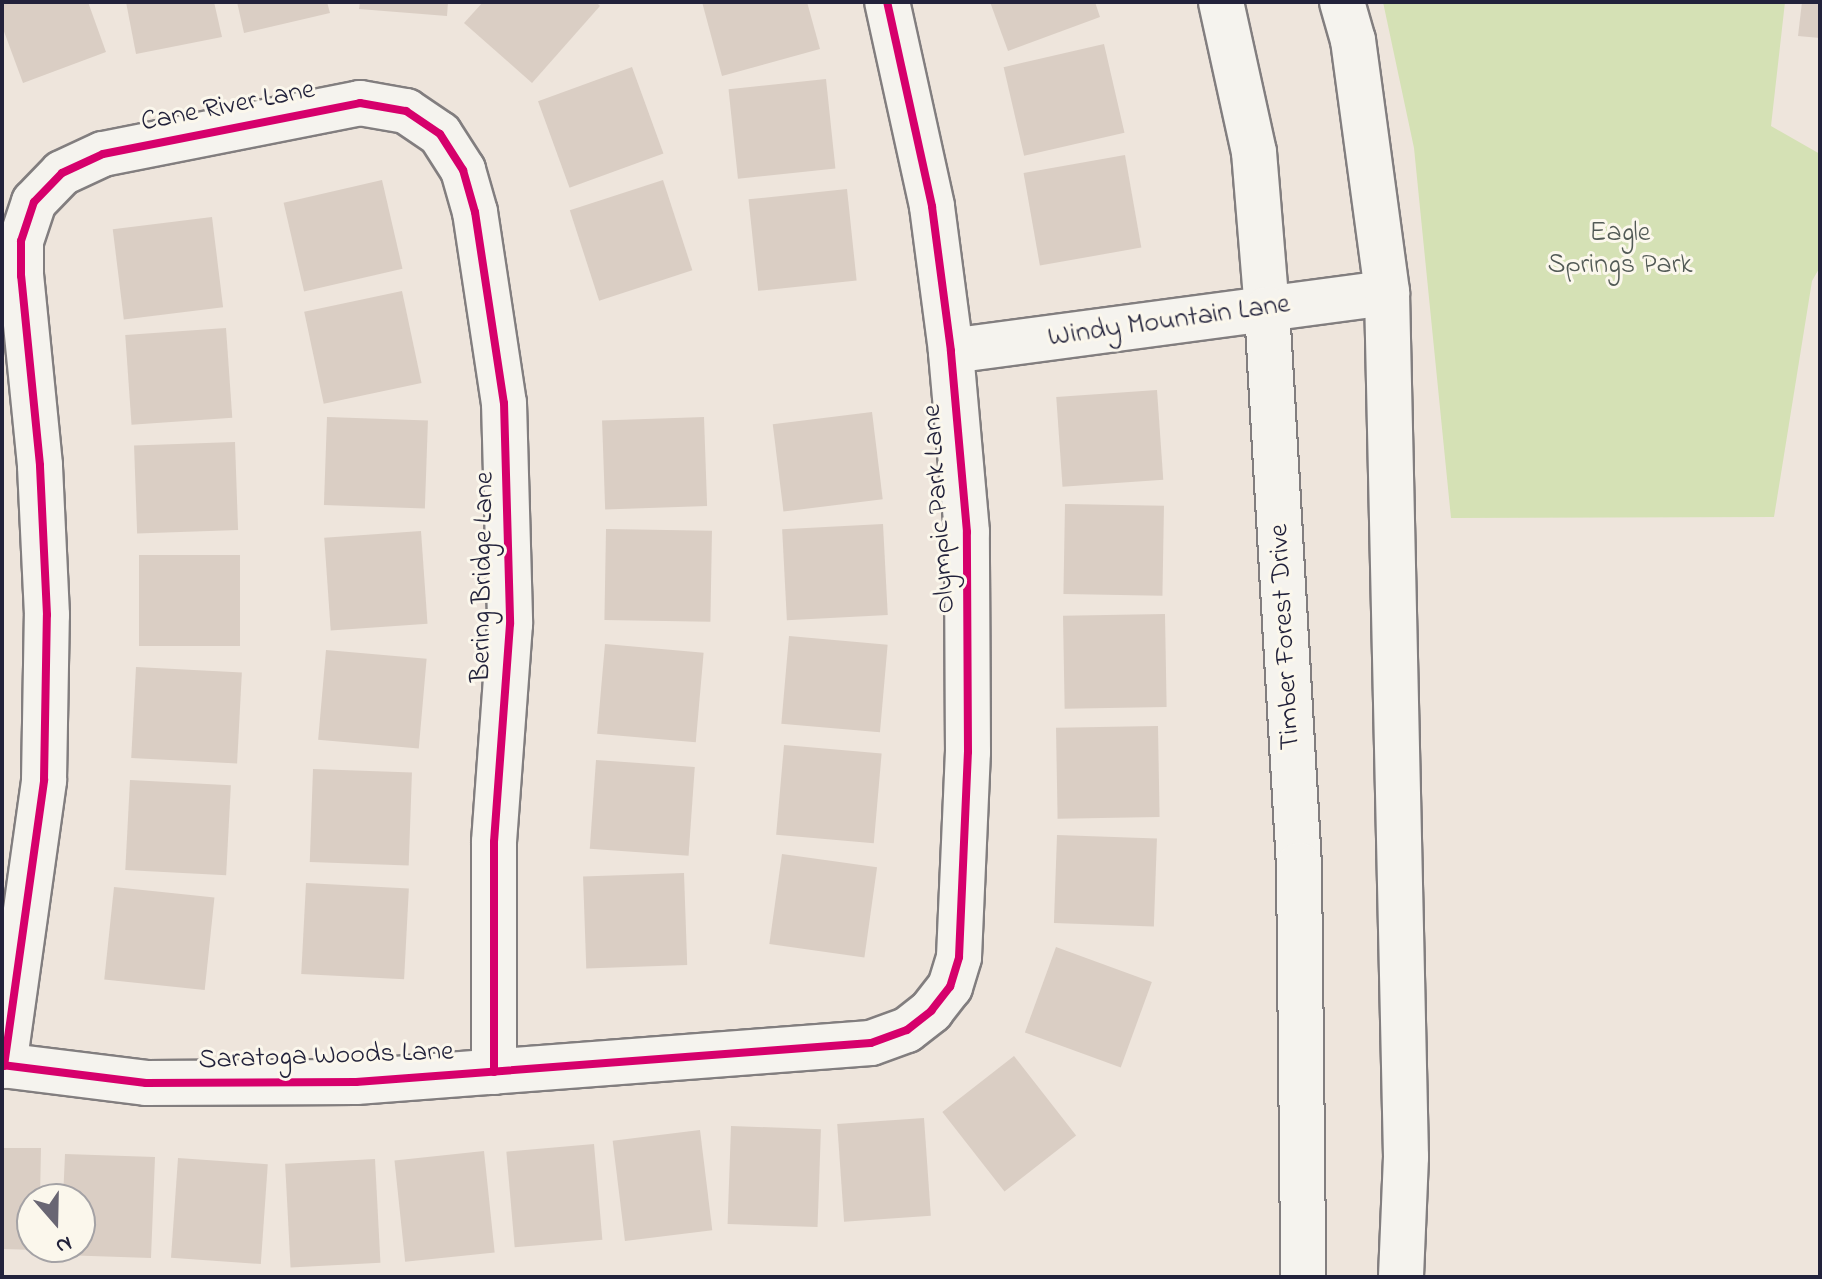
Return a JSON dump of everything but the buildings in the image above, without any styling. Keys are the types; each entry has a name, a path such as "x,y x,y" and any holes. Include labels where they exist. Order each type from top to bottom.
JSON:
{"street":[{"name":"Olympic Park Lane","path":"887,2 932,206 951,351 967,532 968,752 959,957 950,987 931,1011"},
{"name":"Timber Forest Drive","path":"1221,2 1254,152 1267,309 1299,865 1303,1277"},
{"path":"1342,2 1353,40 1387,293 1406,1141 1401,1277"},
{"name":"Cane River Lane","path":"3,1066 40,827 47,630 40,465 21,241 34,202 62,173 103,154 360,103 406,111"},
{"name":"Bering Bridge Lane","path":"406,111 440,134 463,170 475,212 504,403 510,624 494,842 494,1072"},
{"name":"Windy Mountain Lane","path":"951,351 1387,293"},
{"name":"Saratoga Woods Lane","path":"3,1066 146,1083 257,1085 494,1072 871,1043 907,1030 931,1011"}],"green space":[{"name":"Eagle Springs Park","path":"1383,2 1785,2 1771,126 1820,154 1820,267 1812,281 1774,517 1451,518 1414,148"}],"cycle path":[{"path":"2,1065 146,1083 356,1082 871,1043 907,1030 931,1011 950,987 959,957 968,752 967,532 951,351 932,206 887,2"},
{"path":"4,1066 44,780 47,615 40,465 21,276 21,241 34,202 62,173 103,154 360,103 406,111 440,134 463,170 475,212 504,403 510,624 494,842 494,1072"}]}
